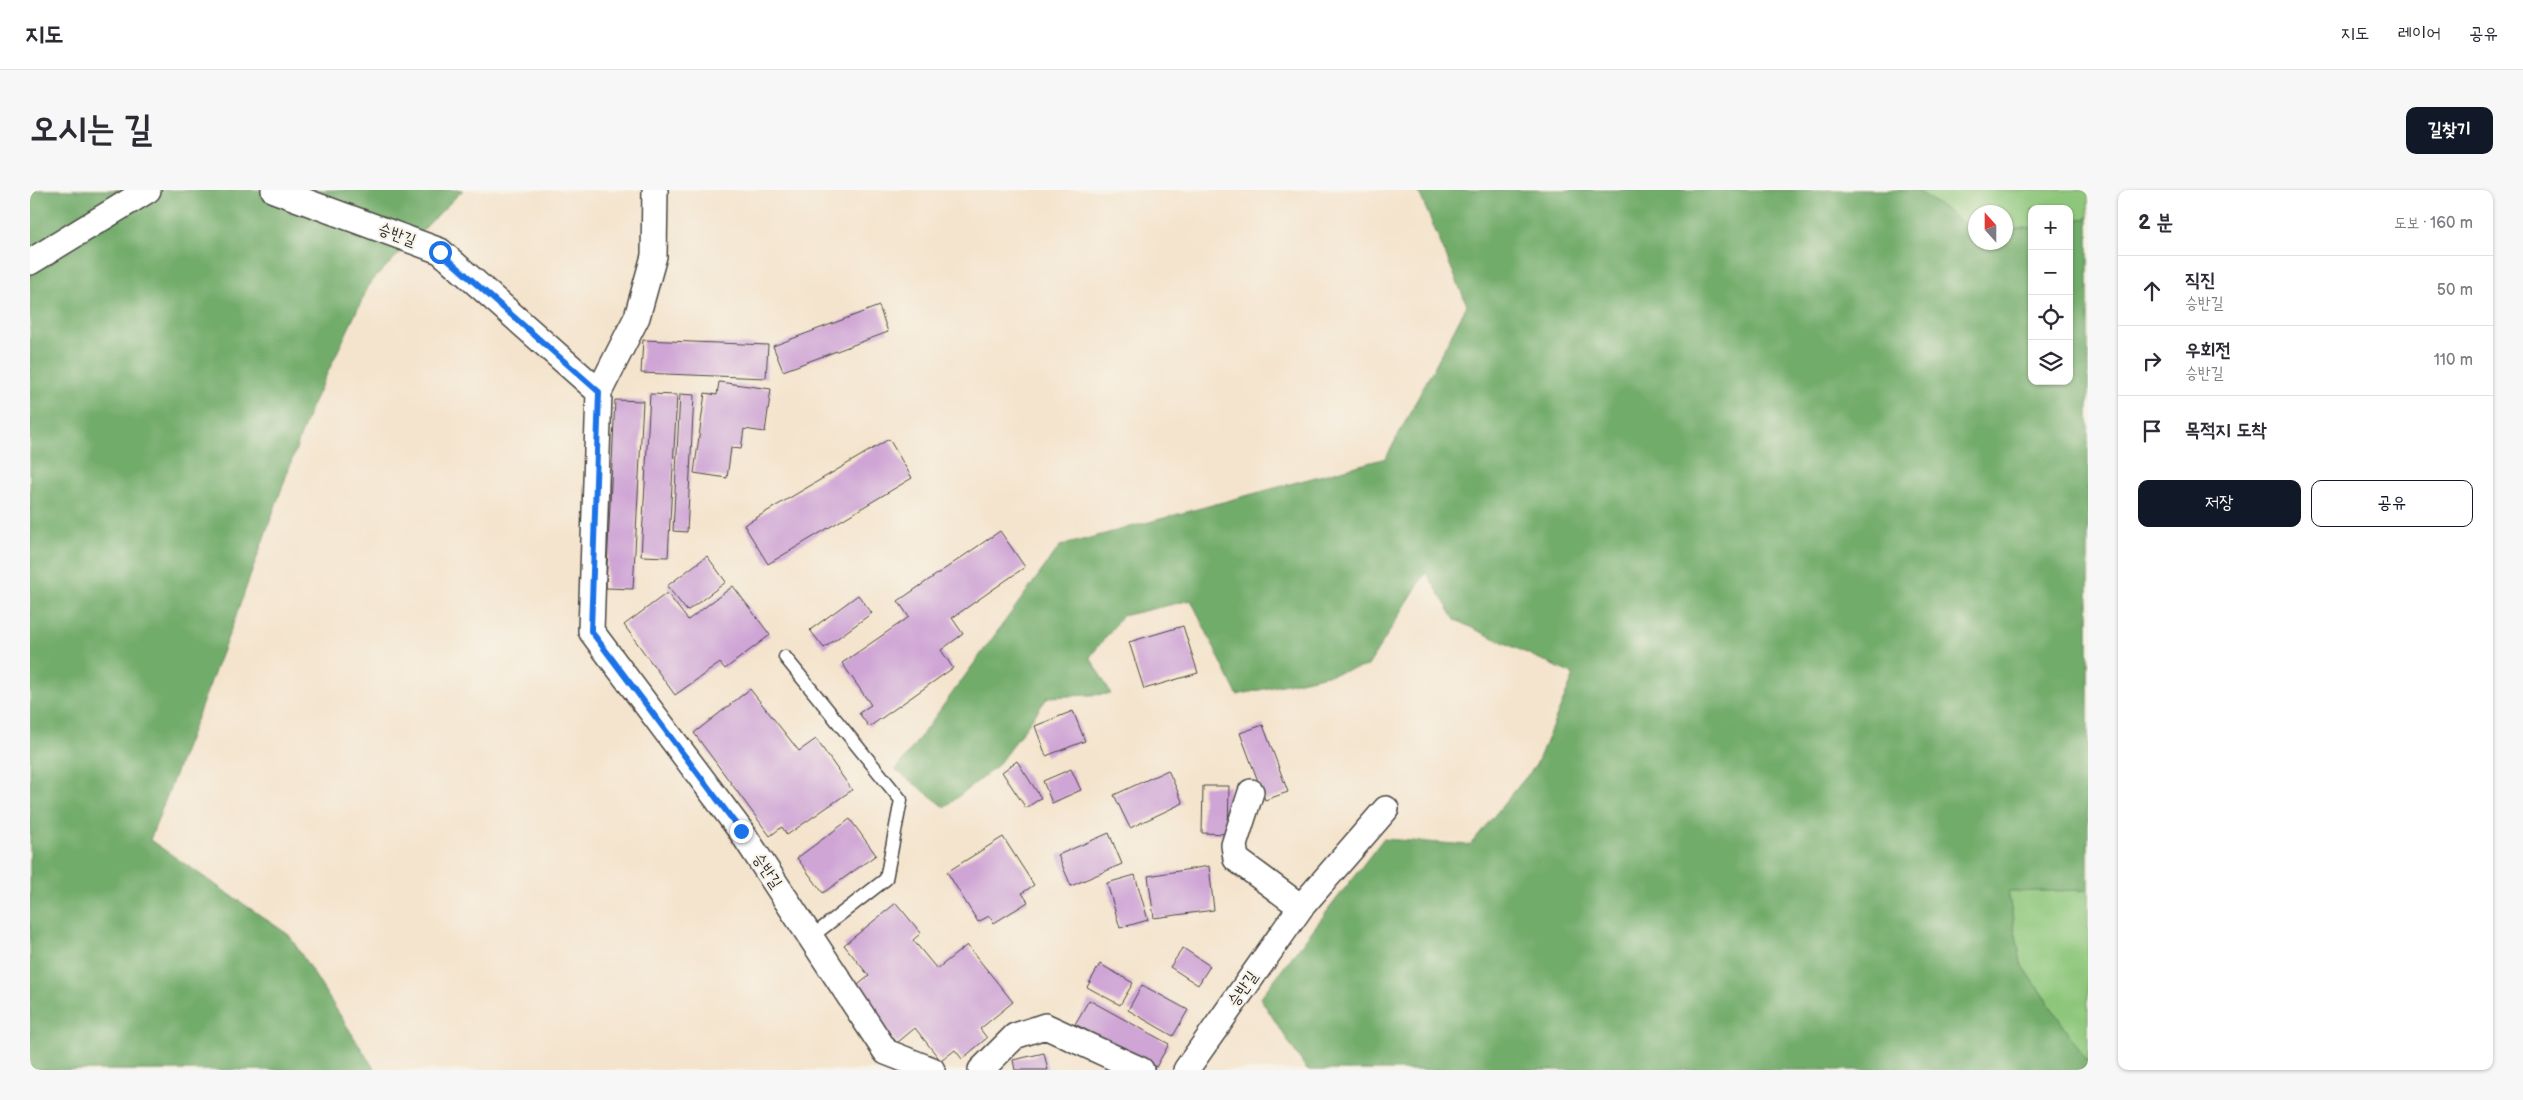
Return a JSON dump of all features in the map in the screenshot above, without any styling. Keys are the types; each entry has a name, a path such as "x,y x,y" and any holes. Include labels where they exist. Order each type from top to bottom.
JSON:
{"street":[{"path":"30,262 148,190"},
{"name":"승반길","path":"274,190 440,252 599,392 591,631 741,831 886,1052 932,1070"},
{"path":"599,392 637,317 654,256 655,190"},
{"path":"1251,792 1234,845 1236,859 1300,907"},
{"name":"승반길","path":"1186,1070 1300,907 1386,809"},
{"path":"981,1070 1015,1036 1045,1026 1141,1070"}],"lane":[{"path":"785,657 901,800 886,879 811,937"}],"green space":[{"path":"30,190 463,190 370,283 310,410 233,624 150,840 289,935 375,1070 30,1070"},
{"path":"1418,190 1917,190 1968,226 1968,250 2013,250 2013,230 2028,228 2028,385 2073,385 2073,220 2088,218 2088,890 2008,892 2021,963 2088,1062 2088,1070 1307,1070 1260,998 1383,839 1470,845 1536,765 1574,675 1455,620 1426,572 1368,666 1237,695 1191,600 1122,616 1090,657 1111,694 1048,697 997,766 945,807 896,770 1060,546 1386,458 1467,305"},
{"path":"1917,190 2088,190 2088,218 2073,220 2073,205 2028,205 2028,228 2013,230 2013,205 1968,205 1968,226"},
{"path":"2088,890 2088,1062 2021,963 2008,892"}],"building":[{"path":"879,306 888,332 783,371 773,346"},
{"path":"643,340 768,345 766,378 641,373"},
{"path":"719,382 771,389 765,432 744,429 741,449 731,448 727,478 694,473 705,393 717,395"},
{"path":"650,394 677,395 668,557 641,556"},
{"path":"680,394 694,395 687,532 673,531"},
{"path":"615,400 643,401 633,589 606,588"},
{"path":"889,439 912,478 768,564 744,525"},
{"path":"1000,531 1025,567 952,618 963,634 941,650 953,668 869,727 859,713 871,705 842,663 909,617 898,601"},
{"path":"707,556 726,582 687,611 667,586"},
{"path":"733,586 770,635 725,669 720,663 675,695 624,625 667,593 688,620"},
{"path":"858,595 872,613 824,648 810,630"},
{"path":"1183,626 1198,673 1144,689 1129,642"},
{"path":"750,689 799,751 816,739 852,790 787,835 782,827 770,836 694,733"},
{"path":"1073,711 1085,741 1046,756 1035,726"},
{"path":"1263,725 1288,792 1265,800 1240,733"},
{"path":"1017,761 1041,798 1026,808 1002,772"},
{"path":"1071,769 1081,790 1052,803 1043,781"},
{"path":"1168,770 1183,803 1130,828 1114,795"},
{"path":"1203,786 1229,786 1228,834 1202,833"},
{"path":"850,819 876,855 823,893 797,858"},
{"path":"1109,833 1122,864 1071,886 1058,855"},
{"path":"1003,837 1034,885 1022,893 1028,902 994,923 989,916 978,922 947,872"},
{"path":"1209,866 1214,910 1154,918 1148,876"},
{"path":"1135,875 1148,920 1120,928 1107,883"},
{"path":"896,903 921,933 913,940 937,969 967,945 1013,1002 980,1029 987,1038 962,1059 955,1050 941,1061 915,1028 897,1043 853,989 869,976 844,945"},
{"path":"1183,948 1210,966 1198,985 1170,967"},
{"path":"1100,964 1133,983 1120,1005 1087,987"},
{"path":"1142,985 1188,1010 1173,1036 1128,1010"},
{"path":"1089,1000 1169,1044 1156,1067 1075,1024"},
{"path":"1044,1053 1048,1070 1015,1070 1013,1060"}],"route":[{"path":"440,252 599,392 591,631 741,831"}]}
